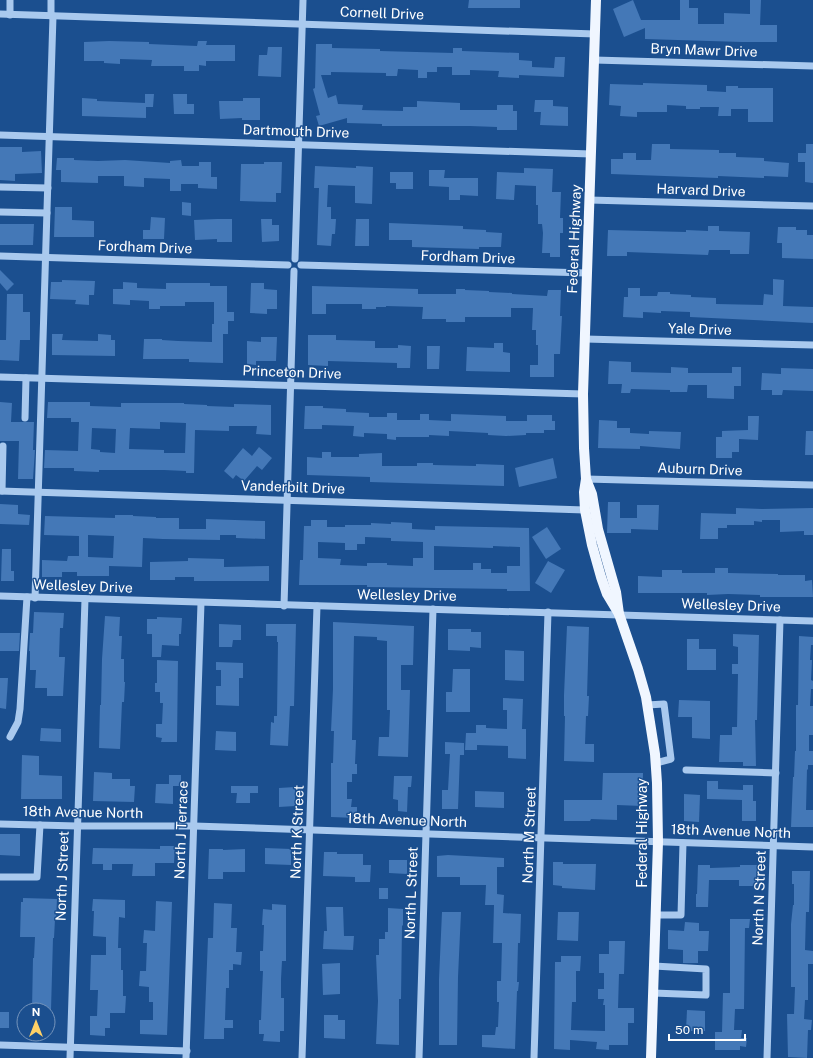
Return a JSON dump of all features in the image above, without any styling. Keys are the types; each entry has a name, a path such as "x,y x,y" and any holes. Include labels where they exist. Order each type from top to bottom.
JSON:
{"main road":[{"name":"Federal Highway","path":"596,0 583,394 586,479 584,492 585,510 592,545 601,577 619,614 638,669 647,705 656,763 658,842 651,1058"},
{"name":"Federal Highway","path":"586,479 592,494 600,535 616,592 619,614"}],"street":[{"path":"10,0 10,15"},
{"path":"34,598 48,188 52,16 51,0"},
{"path":"295,259 303,0"},
{"name":"Cornell Drive","path":"0,14 595,34"},
{"name":"Bryn Mawr Drive","path":"594,60 813,66"},
{"name":"Dartmouth Drive","path":"0,136 591,154"},
{"path":"0,187 48,188"},
{"name":"Harvard Drive","path":"589,200 813,206"},
{"path":"0,212 47,213"},
{"name":"Fordham Drive","path":"0,256 288,265"},
{"path":"295,259 299,260 301,265 300,269 294,271 289,269 288,265 290,261 295,259"},
{"name":"Fordham Drive","path":"301,265 587,273"},
{"path":"284,606 294,271"},
{"name":"Yale Drive","path":"585,339 813,345"},
{"name":"Princeton Drive","path":"0,377 583,394"},
{"path":"25,418 26,378"},
{"path":"1,491 3,446"},
{"name":"Auburn Drive","path":"586,479 813,485"},
{"name":"Vanderbilt Drive","path":"1,491 585,510"},
{"name":"Wellesley Drive","path":"0,596 284,606 619,614 813,621"},
{"path":"10,737 18,722 20,710 27,597"},
{"name":"North J Street","path":"70,1058 85,599"},
{"name":"North J Terrace","path":"187,1054 201,603"},
{"name":"North K Street","path":"302,1058 317,606"},
{"name":"North L Street","path":"419,1058 432,609"},
{"name":"North M Street","path":"534,1058 548,612"},
{"name":"North N Street","path":"767,1058 780,620"},
{"path":"647,705 664,704 671,759 656,763"},
{"path":"686,770 776,773"},
{"name":"18th Avenue North","path":"0,824 77,826 194,826 813,847"},
{"path":"0,877 37,877 40,825"},
{"path":"655,915 680,915 683,843"},
{"path":"653,993 706,995 706,969 654,966"},
{"path":"0,1045 71,1047 187,1054"}],"building":[{"path":"469,0 520,0 520,8 468,8"},
{"path":"633,0 641,20 680,20 680,0 689,0 689,8 698,8 698,24 724,24 724,13 750,14 750,0 761,0 760,25 777,25 777,42 645,39 645,28 624,37 613,9"},
{"path":"198,41 207,41 206,45 235,45 235,61 206,61 206,66 199,65 199,71 184,71 184,66 151,66 152,60 120,59 120,64 104,63 104,61 84,61 84,42 149,42 149,44 197,46"},
{"path":"316,44 332,44 332,48 380,49 380,51 453,53 453,48 462,48 462,51 519,53 519,60 532,61 532,67 554,68 555,57 565,57 564,77 519,75 519,78 498,77 499,71 470,70 470,75 452,75 452,67 437,67 437,72 427,72 427,78 418,78 418,70 398,69 397,76 386,76 386,73 331,72 331,75 321,75 328,98 336,95 338,104 363,105 362,110 403,111 403,107 417,107 417,101 460,103 460,110 497,110 497,105 513,105 513,111 517,111 517,130 497,130 497,127 470,126 382,126 382,124 347,123 347,118 319,126 316,116 320,115 313,89 315,88"},
{"path":"268,47 282,47 281,77 258,76 259,55 267,55"},
{"path":"643,83 707,85 707,91 726,92 726,86 738,86 738,88 773,88 773,122 748,122 748,109 731,109 731,116 718,116 719,107 686,109 686,106 667,105 667,112 637,112 637,117 620,116 621,106 609,105 610,84 643,85"},
{"path":"145,94 154,94 153,107 146,107 146,118 82,116 82,98 97,99 97,101 145,103"},
{"path":"173,94 187,94 187,104 194,104 194,114 174,114"},
{"path":"243,98 260,98 260,120 242,120 242,118 220,119 219,101 243,101"},
{"path":"535,100 553,100 553,106 568,107 568,126 540,125 541,112 534,112"},
{"path":"652,144 670,144 670,149 719,150 719,153 736,153 736,157 764,158 764,161 789,163 788,177 764,176 764,178 718,176 718,178 611,174 611,159 623,159 623,153 636,153 636,160 651,160"},
{"path":"806,144 813,144 813,183 805,182 805,162 798,162 798,153 806,153"},
{"path":"0,147 22,147 22,152 41,151 42,173 15,174 15,181 0,180"},
{"path":"57,158 74,158 74,160 125,160 170,163 170,161 181,160 182,166 199,166 199,162 211,162 211,177 217,177 217,189 198,188 198,184 181,184 181,191 170,191 170,179 144,178 144,187 124,186 124,176 98,176 98,183 61,182 61,170 56,170"},
{"path":"264,162 282,162 281,193 276,193 276,202 240,201 241,164 264,164"},
{"path":"315,166 356,168 356,166 373,167 372,204 355,203 355,186 328,185 327,207 331,207 331,219 336,219 335,234 332,234 331,246 317,245 319,188 314,188"},
{"path":"524,168 553,169 552,192 561,192 560,218 563,218 563,233 560,233 560,257 550,257 550,253 542,253 543,233 542,224 538,224 536,186 515,185 514,200 496,199 497,172 524,173"},
{"path":"429,170 445,170 444,178 478,178 478,196 460,195 460,200 449,200 449,187 429,186"},
{"path":"390,172 413,172 413,189 396,189 396,183 390,183"},
{"path":"182,202 191,203 191,216 182,215"},
{"path":"55,207 72,207 72,220 94,221 94,237 54,237"},
{"path":"151,217 165,218 164,239 143,239 143,230 150,230"},
{"path":"232,219 232,242 217,242 217,239 195,240 194,220"},
{"path":"261,219 272,219 272,225 279,225 279,241 262,242"},
{"path":"356,219 369,219 369,246 355,246"},
{"path":"389,223 463,226 463,229 486,230 486,232 502,233 501,247 479,247 479,249 412,247 412,240 389,240"},
{"path":"0,224 34,224 33,245 0,245"},
{"path":"708,226 719,226 719,231 750,232 749,254 730,254 730,250 709,250 708,255 627,252 627,256 607,256 608,230 686,232 686,230 708,231"},
{"path":"778,227 796,227 796,230 807,230 807,235 813,235 813,259 782,258 782,243 777,243"},
{"path":"0,270 14,284 7,291 0,283"},
{"path":"773,279 784,280 783,306 813,307 813,323 690,317 690,312 661,311 661,313 643,312 643,318 623,317 624,297 628,297 628,288 640,288 640,296 657,296 658,292 670,292 670,294 691,295 691,297 716,298 716,304 763,305 764,294 773,295"},
{"path":"62,280 95,281 94,295 89,295 89,305 75,304 76,300 50,299 51,282 62,282"},
{"path":"123,282 137,283 137,288 166,289 166,283 210,283 210,286 227,286 227,312 234,312 234,321 228,321 228,334 223,334 223,363 189,362 189,359 143,359 144,339 212,342 214,302 185,302 185,306 160,306 160,309 149,309 149,301 130,300 130,305 113,304 113,289 123,289"},
{"path":"251,283 264,283 264,289 277,290 277,309 267,309 267,314 250,313"},
{"path":"312,286 418,289 418,294 456,294 456,289 465,289 547,296 548,290 561,290 560,316 562,316 560,354 554,354 554,377 530,377 530,365 538,365 536,330 532,330 533,308 511,308 511,317 465,317 465,322 446,322 446,319 422,319 423,307 386,306 376,307 376,309 362,309 362,304 326,304 326,314 312,314"},
{"path":"7,294 23,294 23,312 30,312 30,340 20,340 19,361 0,360 0,340 6,340"},
{"path":"52,334 63,334 62,340 98,341 98,334 111,335 111,340 115,340 115,356 52,355"},
{"path":"308,335 336,335 336,340 375,341 375,348 398,348 398,345 411,346 410,368 397,368 397,363 328,361 328,366 308,365"},
{"path":"261,337 277,337 276,361 256,361 256,365 247,364 247,341 261,342"},
{"path":"494,343 503,343 503,352 510,353 510,372 466,371 467,347 494,348"},
{"path":"427,346 440,346 439,369 427,369"},
{"path":"609,361 631,362 631,372 671,373 671,367 688,368 688,373 732,373 732,367 741,367 741,386 734,386 734,399 707,398 707,385 688,385 687,392 631,389 630,393 621,393 622,384 608,384"},
{"path":"781,368 813,369 813,391 783,390 782,395 772,395 772,390 761,390 762,373 781,374"},
{"path":"0,402 12,403 11,422 34,422 33,450 35,450 33,479 18,479 19,441 0,441"},
{"path":"48,402 90,402 90,406 121,407 121,403 184,403 234,407 234,404 271,405 271,435 256,434 257,426 229,426 229,431 195,430 194,473 164,470 99,470 99,472 74,471 74,468 44,468 45,450 78,451 79,422 71,422 71,418 47,418","holes":["160,422 186,423 185,453 164,453 164,450 129,449 130,428 160,429","92,428 116,429 115,453 100,452 100,450 91,449"]},
{"path":"305,406 323,406 323,408 346,409 346,412 369,413 369,417 387,417 387,413 397,413 397,420 420,420 420,414 429,414 429,420 451,421 451,414 506,416 506,421 527,421 527,415 552,415 552,421 555,421 555,430 544,430 544,433 526,433 526,435 506,436 488,435 488,433 449,431 449,436 429,435 429,437 396,437 396,440 387,439 387,434 364,433 364,437 353,436 354,426 322,425 322,429 304,429"},
{"path":"748,416 759,416 758,440 739,439 739,452 732,452 732,458 716,458 716,437 722,437 722,431 748,430"},
{"path":"599,420 617,421 617,428 630,428 630,433 649,434 649,431 681,432 680,449 640,446 640,449 598,448"},
{"path":"806,431 813,431 813,455 805,455"},
{"path":"259,447 272,458 262,470 257,466 244,481 236,475 233,479 224,471 243,448 252,456"},
{"path":"322,452 331,452 331,457 359,457 359,454 382,453 382,466 417,466 417,463 476,466 476,464 504,465 504,486 370,482 370,477 307,475 307,457 322,458"},
{"path":"553,458 557,478 519,487 515,468"},
{"path":"608,502 620,502 620,518 637,518 637,505 659,505 658,530 631,529 631,533 607,533"},
{"path":"0,504 18,505 18,514 30,515 29,525 0,524"},
{"path":"736,508 813,508 813,535 804,535 804,531 780,532 780,520 762,520 762,522 754,521 754,525 727,525 727,528 718,528 718,539 700,539 701,513 736,514"},
{"path":"115,515 133,515 156,518 179,518 179,529 206,529 206,519 265,521 265,539 236,538 236,535 220,535 220,540 143,538 142,567 109,566 109,576 77,576 77,572 62,572 62,577 42,577 42,560 67,561 68,556 79,556 79,536 44,535 45,516 115,518","holes":["88,535 114,536 113,558 88,557"]},
{"path":"311,520 327,520 327,527 371,525 371,523 391,524 391,522 412,523 412,529 435,530 435,526 529,528 530,591 507,591 507,589 367,587 367,585 299,585 300,560 303,560 304,526 311,526","holes":["365,537 391,538 391,541 423,542 423,558 413,558 413,566 387,565 387,563 367,563 367,566 340,565 341,559 318,558 318,542 345,543 345,550 357,550 357,544 365,544","434,546 493,548 493,546 520,547 520,566 507,566 507,573 491,573 491,569 481,569 481,563 473,563 473,570 434,570"]},
{"path":"547,527 561,549 546,559 532,537"},
{"path":"2,549 11,549 11,571 14,571 14,581 1,581"},
{"path":"188,558 224,559 224,567 269,566 269,581 194,581 194,577 175,577 175,580 150,580 150,562 188,561"},
{"path":"548,561 565,570 551,593 535,583"},
{"path":"715,568 728,568 728,573 805,575 805,581 812,580 813,597 760,597 760,595 728,594 707,595 707,593 638,593 638,576 662,577 662,570 682,570 682,573 715,573"},
{"path":"34,612 64,613 63,628 60,628 59,657 65,657 63,696 47,696 47,688 35,688 36,670 30,670 29,651 30,633 33,633"},
{"path":"105,616 120,617 119,636 122,636 121,659 124,659 125,682 124,702 122,702 120,749 99,748"},
{"path":"157,617 182,618 181,634 179,634 179,646 162,645 161,657 152,657 152,634 147,634 147,619 157,619"},
{"path":"333,622 414,626 413,665 401,665 401,690 410,690 408,757 378,756 379,737 389,737 390,710 387,710 387,641 377,640 377,637 354,636 352,740 356,740 355,764 357,764 357,774 352,774 352,782 347,782 347,799 352,799 351,807 357,807 357,818 331,817 331,763 333,763 334,731 331,731 333,689"},
{"path":"219,624 241,625 241,640 233,640 232,647 219,647"},
{"path":"266,624 296,624 294,706 290,706 288,746 270,745 271,722 274,723 274,716 277,716 278,642 277,636 266,636"},
{"path":"567,626 589,627 587,696 589,696 588,716 586,716 585,744 594,744 594,762 564,761 564,695"},
{"path":"448,629 471,629 471,632 481,632 481,648 470,647 470,651 448,650"},
{"path":"0,633 20,633 19,651 0,651"},
{"path":"733,634 759,635 757,720 755,720 756,766 743,766 743,762 719,762 720,735 732,735 732,727 737,727 738,674 732,674 732,664 738,664 738,647 733,646"},
{"path":"799,636 813,637 810,660 812,660 811,680 813,681 813,689 811,689 810,706 813,706 813,735 809,735 809,751 813,751 813,765 808,765 808,770 807,769 806,810 813,810 813,827 791,827 793,777 796,751 796,705 798,705"},
{"path":"687,639 699,639 699,649 716,649 716,670 687,670"},
{"path":"505,650 524,651 524,681 505,680"},
{"path":"157,660 178,661 177,742 161,742 162,738 156,737 156,724 162,724 163,703 160,703 160,692 155,692 155,683 157,683"},
{"path":"216,662 243,663 243,678 239,678 239,706 216,705 216,686 221,686 221,670 216,670"},
{"path":"453,669 470,669 470,712 446,712 446,692 452,692"},
{"path":"0,678 8,678 6,709 0,708"},
{"path":"503,698 523,699 522,729 526,729 526,759 508,758 508,746 477,745 477,750 465,750 466,733 476,733 476,725 486,725 486,728 507,729 507,710 503,710"},
{"path":"679,700 710,701 710,739 692,738 692,717 678,717"},
{"path":"41,728 61,729 61,742 40,741"},
{"path":"216,731 236,732 236,751 215,750"},
{"path":"445,742 464,743 464,755 460,755 458,809 442,809 442,790 448,790 450,754 445,754"},
{"path":"22,755 39,756 39,775 62,776 62,799 21,799"},
{"path":"94,772 112,773 112,779 130,779 130,786 135,786 134,802 93,801"},
{"path":"603,773 643,773 642,806 617,805 617,820 591,819 590,821 564,821 564,800 602,800"},
{"path":"169,775 181,775 181,786 173,786 173,804 155,803 156,784 169,784"},
{"path":"394,776 412,776 411,787 408,787 407,812 398,811 398,800 393,799"},
{"path":"707,781 718,781 718,789 743,790 743,785 753,785 753,801 756,801 756,821 742,821 742,800 707,799"},
{"path":"231,786 258,786 258,793 250,793 250,803 236,803 237,793 231,793"},
{"path":"295,787 295,806 279,807 279,788"},
{"path":"475,791 504,792 504,808 475,807"},
{"path":"684,794 700,795 699,822 684,821"},
{"path":"0,834 20,834 20,856 0,855"},
{"path":"160,846 175,846 174,863 155,863 155,876 132,876 133,864 112,864 112,870 103,870 103,864 92,864 93,848 160,849"},
{"path":"265,848 291,849 291,865 265,864"},
{"path":"209,849 245,849 245,872 223,872 223,879 208,879"},
{"path":"324,852 337,852 337,854 363,854 363,865 371,865 370,882 355,882 355,877 323,876"},
{"path":"448,855 504,858 504,867 497,867 497,894 504,895 503,913 521,914 520,943 518,943 517,982 519,982 517,991 515,1049 482,1047 482,1035 495,1035 496,1027 498,1027 499,1002 497,1002 497,981 501,981 502,943 493,943 494,905 485,905 486,885 460,885 460,877 437,877 437,856"},
{"path":"389,860 407,860 407,874 389,873"},
{"path":"553,862 563,862 563,864 596,864 595,890 562,888 562,886 553,885"},
{"path":"698,865 710,865 710,868 760,865 759,886 739,886 739,880 709,880 708,907 696,907"},
{"path":"792,871 810,871 809,912 806,912 805,950 813,951 813,964 808,964 808,1000 805,1000 804,1019 812,1020 811,1030 808,1030 807,1058 788,1057 787,1014 794,1014 795,987 791,987 791,924 794,905 794,884 792,884"},
{"path":"379,888 388,888 388,899 379,899"},
{"path":"23,898 57,899 53,938 51,1002 32,1002 35,937 20,937 21,902 23,902"},
{"path":"93,899 125,900 125,918 119,917 118,948 121,948 123,996 126,996 125,1013 110,1013 110,1028 105,1028 105,1036 90,1035 90,1016 97,1016 98,990 90,990 91,955 106,955 106,937 93,936"},
{"path":"156,901 172,902 167,1035 140,1034 140,1020 153,1020 153,1002 149,1002 149,987 139,986 140,971 146,971 147,943 143,943 144,930 155,931"},
{"path":"214,903 232,904 231,928 237,928 236,952 242,952 241,965 233,964 233,970 229,970 229,988 226,988 225,1020 233,1020 233,1028 224,1028 224,1039 204,1039 208,938 213,938"},
{"path":"272,904 286,905 286,961 282,961 281,979 281,998 284,998 284,1031 280,1031 280,1042 263,1041 264,1034 259,1034 263,971 260,971 260,951 263,951 263,909 272,910"},
{"path":"326,907 343,907 344,936 354,936 353,950 323,949 324,931 327,931"},
{"path":"388,908 403,909 401,999 399,999 399,1045 376,1044 378,1001 376,955 379,955 379,939 385,939 385,932 388,932"},
{"path":"442,912 461,912 457,1045 439,1045 439,979"},
{"path":"558,912 579,912 578,941 557,940"},
{"path":"730,919 750,919 749,928 745,928 744,1009 735,1009 734,1030 742,1030 741,1038 747,1038 746,1047 740,1046 740,1050 715,1050 715,1032 722,1032 723,993 730,993"},
{"path":"685,922 699,923 699,931 709,931 708,951 698,951 698,963 683,963 683,950 668,949 668,930 684,931"},
{"path":"609,941 625,941 624,974 619,974 618,1008 634,1008 634,1023 628,1023 628,1045 609,1045 609,1050 596,1049 597,1042 570,1040 570,1050 554,1049 555,962 561,962 561,956 581,956 580,971 576,971 576,1002 572,1002 571,1030 605,1031 604,999 598,999 598,989 604,989 604,973 599,973 599,954 609,954"},
{"path":"340,963 340,994 323,995 322,964"},
{"path":"687,1010 705,1011 705,1031 686,1031"},
{"path":"0,1012 9,1012 9,1028 0,1028"},
{"path":"324,1015 338,1015 338,1020 345,1020 345,1039 324,1038"}]}
